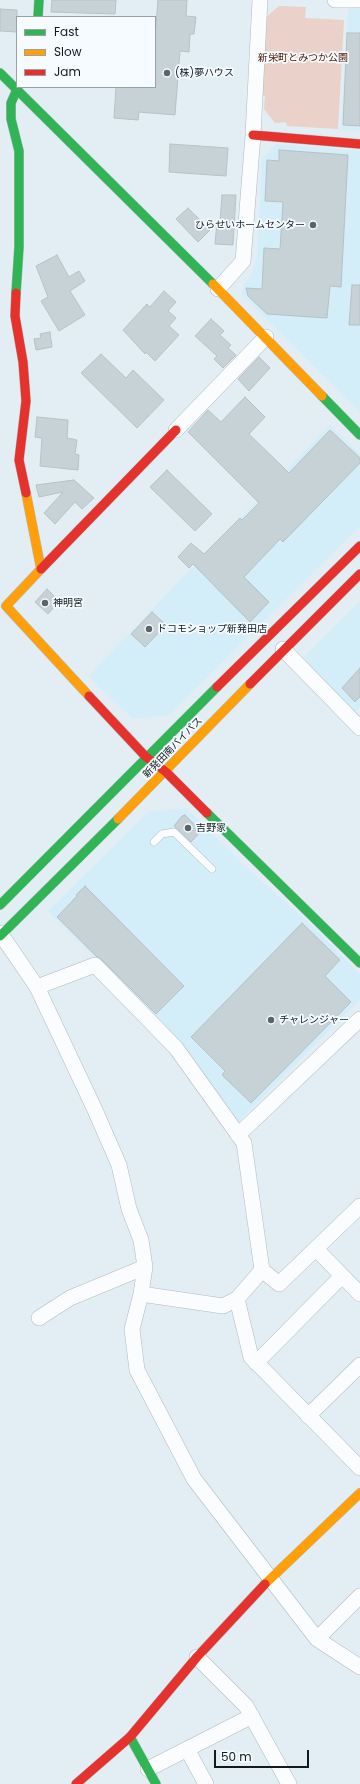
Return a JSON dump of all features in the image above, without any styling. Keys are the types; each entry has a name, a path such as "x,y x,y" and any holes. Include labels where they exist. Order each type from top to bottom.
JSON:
{"main road":[{"path":"38,16 39,0"},
{"path":"0,73 16,87"},
{"path":"41,569 19,460 26,401 23,362 15,316 19,247 19,151 11,119 11,103 17,88 266,337 360,435"},
{"path":"253,135 360,144"},
{"path":"176,430 3,609 146,757 166,772 360,963"},
{"name":"新発田南バイパス","path":"0,905 146,757 360,546"},
{"name":"新発田南バイパス","path":"0,935 166,772 284,649 360,574"},
{"path":"76,1784 130,1737 197,1657 271,1578 360,1493"},
{"path":"130,1737 156,1784"}],"street":[{"path":"218,289 243,261 253,135 260,0"},
{"path":"335,0 358,0"},
{"path":"176,430 266,337"},
{"path":"284,649 360,728"},
{"path":"0,935 38,987 119,1165 129,1210 142,1240 145,1267 141,1294 132,1329 137,1370 194,1479 317,1639 360,1667"},
{"path":"38,987 95,965 176,1048 244,1143 262,1270 279,1284 360,1206"},
{"path":"238,1134 360,1019"},
{"path":"316,1249 360,1294"},
{"path":"39,1318 70,1298 145,1267"},
{"path":"141,1294 223,1306 238,1299 262,1270"},
{"path":"256,1363 342,1276"},
{"path":"238,1299 251,1357 360,1468"},
{"path":"308,1416 360,1365"},
{"path":"317,1639 360,1596"},
{"path":"197,1657 246,1706 289,1784"},
{"path":"148,1769 252,1716"},
{"path":"187,1749 206,1784"}],"lane":[{"path":"154,842 162,834 174,832 212,869"}],"shaded area":[{"path":"348,7 360,9 360,131 341,130"},
{"path":"276,144 360,151 360,412 242,295 244,283 251,276 257,258 262,158"},
{"path":"330,425 360,454 360,526 169,715 133,719 88,676"},
{"path":"360,601 360,708 355,712 302,659"},
{"path":"186,808 251,872 308,922 360,974 360,1000 236,1124 158,1020 48,911 148,812"}],"green space":[{"name":"新栄町とみつか公園","path":"279,6 306,7 305,18 344,20 338,129 287,126 286,122 275,123 264,109 265,96 261,96 265,18"}],"building":[{"path":"52,0 116,0 115,14 51,12"},
{"path":"158,0 187,0 186,16 196,17 194,34 190,34 189,52 180,51 175,115 139,112 138,120 114,118 116,88 156,88 156,24"},
{"path":"0,9 17,10 16,32 0,31"},
{"path":"347,33 360,33 360,126 343,125"},
{"path":"170,144 228,148 226,176 169,172"},
{"name":"ひらせいホームセンター","path":"279,150 348,155 341,287 330,286 327,318 267,314 248,296 246,288 262,289 264,248 280,249 283,202 265,201 267,160 279,161"},
{"path":"222,195 236,195 233,245 215,244 217,222 220,222"},
{"path":"188,208 210,230 198,242 176,219"},
{"path":"57,255 69,277 79,271 85,281 70,291 85,315 59,331 41,301 48,297 36,266"},
{"path":"352,285 360,285 360,325 349,325"},
{"path":"164,291 176,302 168,311 176,318 169,326 179,335 155,361 146,352 145,354 123,330 147,304 150,307"},
{"path":"211,319 224,331 220,335 231,345 228,348 236,355 223,368 214,359 217,356 195,336"},
{"path":"50,332 52,347 36,350 34,339 41,338 40,334"},
{"path":"101,354 126,378 133,370 164,400 137,428 81,373"},
{"path":"259,357 270,368 249,391 238,379"},
{"path":"245,397 265,417 249,434 289,473 330,430 360,458 360,463 283,542 280,539 244,577 269,602 250,622 193,564 189,568 178,557 191,543 204,554 240,518 242,520 259,503 188,432 208,410 221,422"},
{"path":"37,417 68,420 67,438 77,440 75,454 79,455 78,470 40,466 42,438 35,437"},
{"path":"167,470 212,514 195,531 150,487"},
{"path":"74,480 94,498 82,509 75,502 55,524 44,513 63,492 39,497 36,485"},
{"name":"神明宮","path":"47,589 56,598 53,602 56,605 48,614 35,602"},
{"name":"ドコモショップ新発田店","path":"152,612 166,625 145,647 131,634"},
{"path":"360,668 360,697 355,702 342,688"},
{"name":"吉野家","path":"185,815 201,831 191,842 174,826 182,816"},
{"path":"85,886 184,986 156,1014 57,917"},
{"name":"チャレンジャー","path":"302,923 340,960 325,976 351,1002 251,1103 222,1075 225,1071 191,1037"}],"traffic: fast":[{"path":"38,16 39,0"},
{"path":"0,73 213,284"},
{"path":"16,293 19,247 19,151 11,119 11,103 18,88"},
{"path":"322,396 360,435"},
{"path":"0,905 217,687"},
{"path":"207,813 360,963"},
{"path":"0,936 118,819"},
{"path":"130,1737 156,1784"}],"traffic: slow":[{"path":"213,284 322,396"},
{"path":"26,493 41,569 6,606 89,696"},
{"path":"118,819 250,684"},
{"path":"265,1584 360,1493"}],"traffic: jam":[{"path":"253,135 360,144"},
{"path":"16,293 15,316 23,362 26,401 19,460 26,493"},
{"path":"41,569 176,430"},
{"path":"217,687 360,546"},
{"path":"250,684 360,574"},
{"path":"89,696 146,757 166,772 207,813"},
{"path":"76,1784 130,1737 197,1657 265,1584"}],"place":[{"name":"(株)夢ハウス","path":"167,73"},
{"name":"ひらせいホームセンター","path":"313,225"},
{"name":"神明宮","path":"45,603"},
{"name":"ドコモショップ新発田店","path":"149,629"},
{"name":"吉野家","path":"188,828"},
{"name":"チャレンジャー","path":"271,1020"}]}
